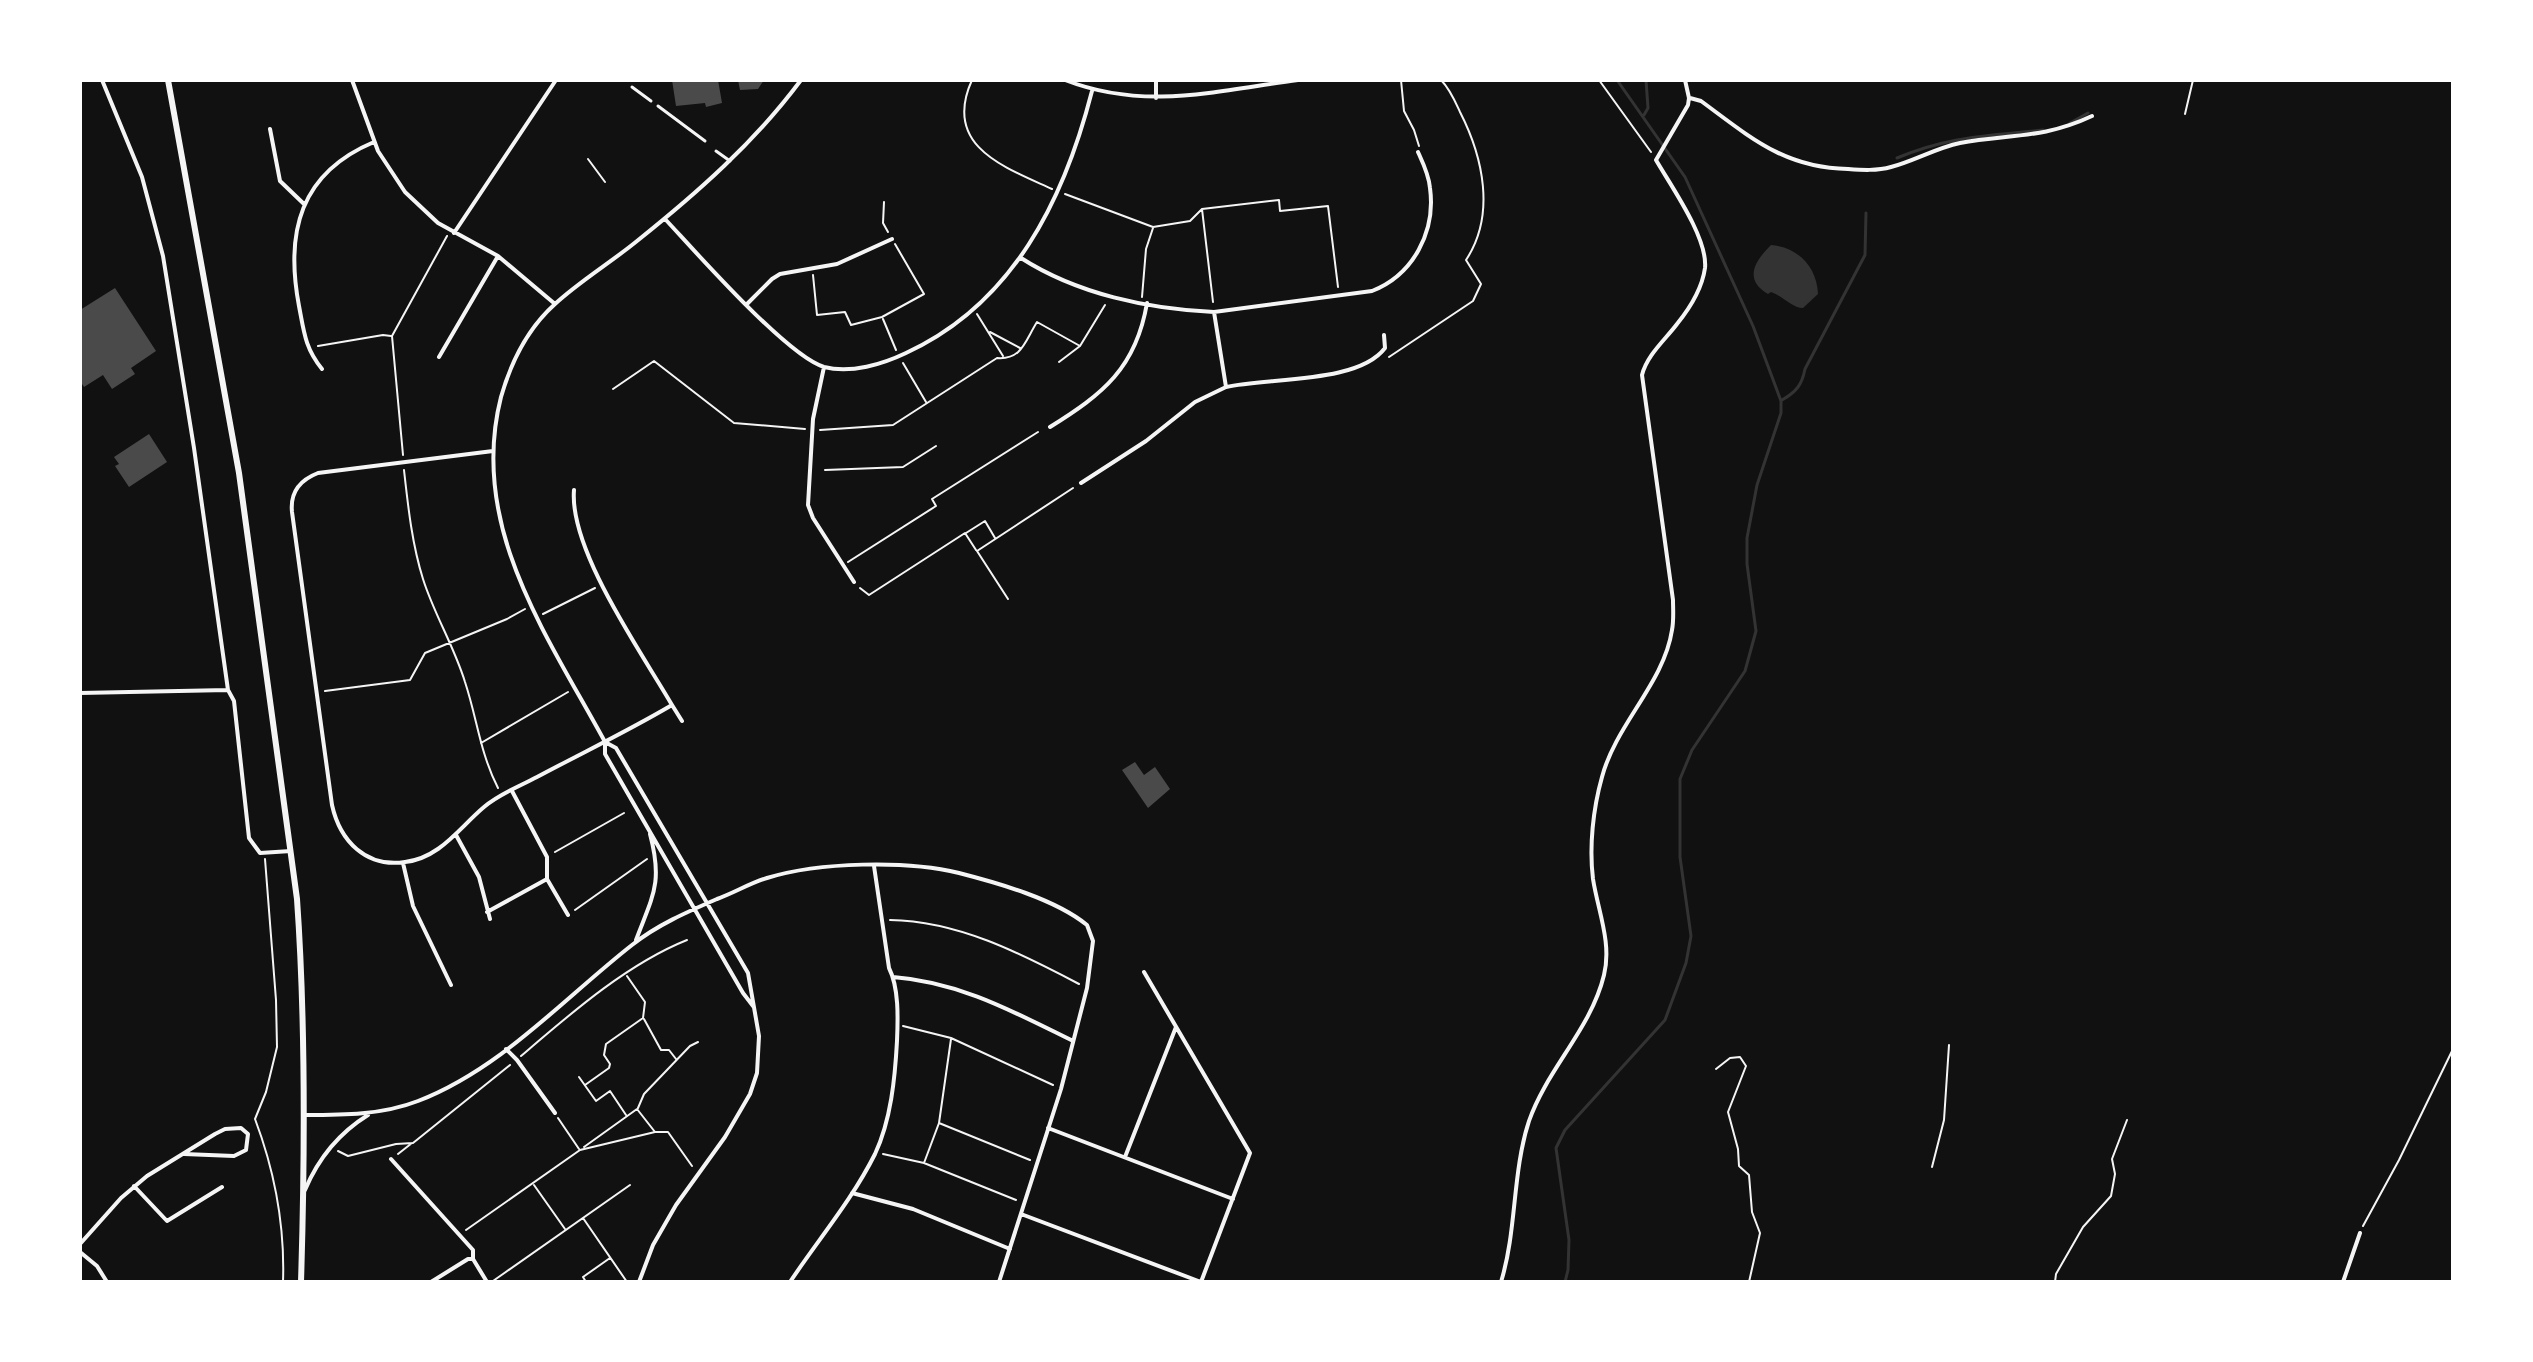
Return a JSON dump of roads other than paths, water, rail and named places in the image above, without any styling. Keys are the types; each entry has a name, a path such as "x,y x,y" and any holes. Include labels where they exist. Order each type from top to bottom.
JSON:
{"main road":[{"path":"168,80 239,473 291,851 301,960 305,1115 301,1282"}],"street":[{"path":"102,80 142,177 163,256 228,690 234,701 249,838 255,850 265,855 291,851"},
{"path":"352,80 374,142 386,166 405,192 428,216 498,256 555,304"},
{"path":"452,232 556,80"},
{"path":"753,1006 605,754 605,742 530,607 513,569 504,538 493,451 499,407 513,360 532,329 555,304 665,219 730,161 801,80"},
{"path":"1065,80 1092,91 1156,98 1221,93 1298,80"},
{"path":"1156,80 1156,98"},
{"path":"1501,1282 1530,1119 1594,1006 1605,973 1606,943 1593,878 1593,829 1602,774 1626,721 1665,655 1672,630 1673,600 1642,375 1650,356 1691,305 1705,261 1694,228 1656,160 1670,140 1689,98 1685,80"},
{"path":"632,87 651,101"},
{"path":"665,219 780,337 824,367 864,367 899,356 947,331 974,309 1021,258 1059,191 1076,148 1092,91"},
{"path":"1689,98 1701,101 1757,144 1776,154 1831,169 1889,168 1958,144 2053,132 2092,116"},
{"path":"658,106 705,141"},
{"path":"270,129 280,181 304,204"},
{"path":"322,369 307,349 295,281 293,253 304,204 325,174 342,158 374,142"},
{"path":"716,151 730,161"},
{"path":"1021,258 1051,276 1109,296 1214,312 1372,291 1384,287 1403,273 1417,255 1429,222 1431,201 1427,174 1418,152"},
{"path":"747,304 780,274 851,259 892,239"},
{"path":"439,357 498,256"},
{"path":"1050,427 1088,403 1114,380 1140,336 1144,303"},
{"path":"1214,312 1226,387"},
{"path":"1081,483 1146,441 1180,412 1226,387 1350,370 1381,354 1385,348 1384,335"},
{"path":"824,367 812,430 808,505 854,582"},
{"path":"493,451 318,473 305,480 294,493 292,512 316,692 332,805 340,829 364,855 381,862 403,863 435,851 484,807 512,790 672,705"},
{"path":"574,490 579,527 603,585 682,721"},
{"path":"80,693 228,690"},
{"path":"605,742 616,748 748,973 759,1030 757,1073 750,1094 725,1137 664,1225 639,1282"},
{"path":"512,790 547,857 547,879 568,915"},
{"path":"635,943 656,886 656,858 649,829"},
{"path":"456,835 479,877 490,919"},
{"path":"403,863 413,906 451,985"},
{"path":"305,1115 370,1114 439,1092 485,1065 635,943 695,908 782,874 916,865 982,879 1056,907 1084,922 1092,934 1093,948 1087,988 1061,1089 999,1282"},
{"path":"790,1282 876,1153 892,1094 898,1024 874,866"},
{"path":"487,912 547,879"},
{"path":"1021,1214 1201,1282 1250,1153 1144,972"},
{"path":"893,977 931,981 966,990 1073,1041"},
{"path":"1125,1157 1176,1027"},
{"path":"506,1049 555,1113"},
{"path":"304,1192 313,1171 339,1138 370,1114"},
{"path":"80,1244 134,1186 184,1154 225,1129 241,1128 248,1134 246,1150 234,1156 184,1154"},
{"path":"1048,1128 1233,1199"},
{"path":"391,1159 473,1250 473,1259 490,1282"},
{"path":"134,1186 167,1221 222,1187"},
{"path":"852,1193 913,1209 1010,1249"},
{"path":"2343,1282 2360,1233"},
{"path":"80,1252 97,1266 107,1282"},
{"path":"431,1282 468,1259 473,1259"}],"waterway":[{"path":"1565,1282 1569,1240 1556,1148 1565,1130 1665,1020 1686,963 1691,936 1680,857 1680,779 1692,750 1745,671 1756,631 1747,564 1747,538 1757,485 1781,413 1781,401 1753,326 1685,177 1617,80"},
{"path":"1644,115 1648,108 1646,80"},
{"path":"2070,123 2088,113"},
{"path":"1897,158 1952,141 2043,130"},
{"path":"1782,400 1800,384 1865,255 1866,213"}]}
